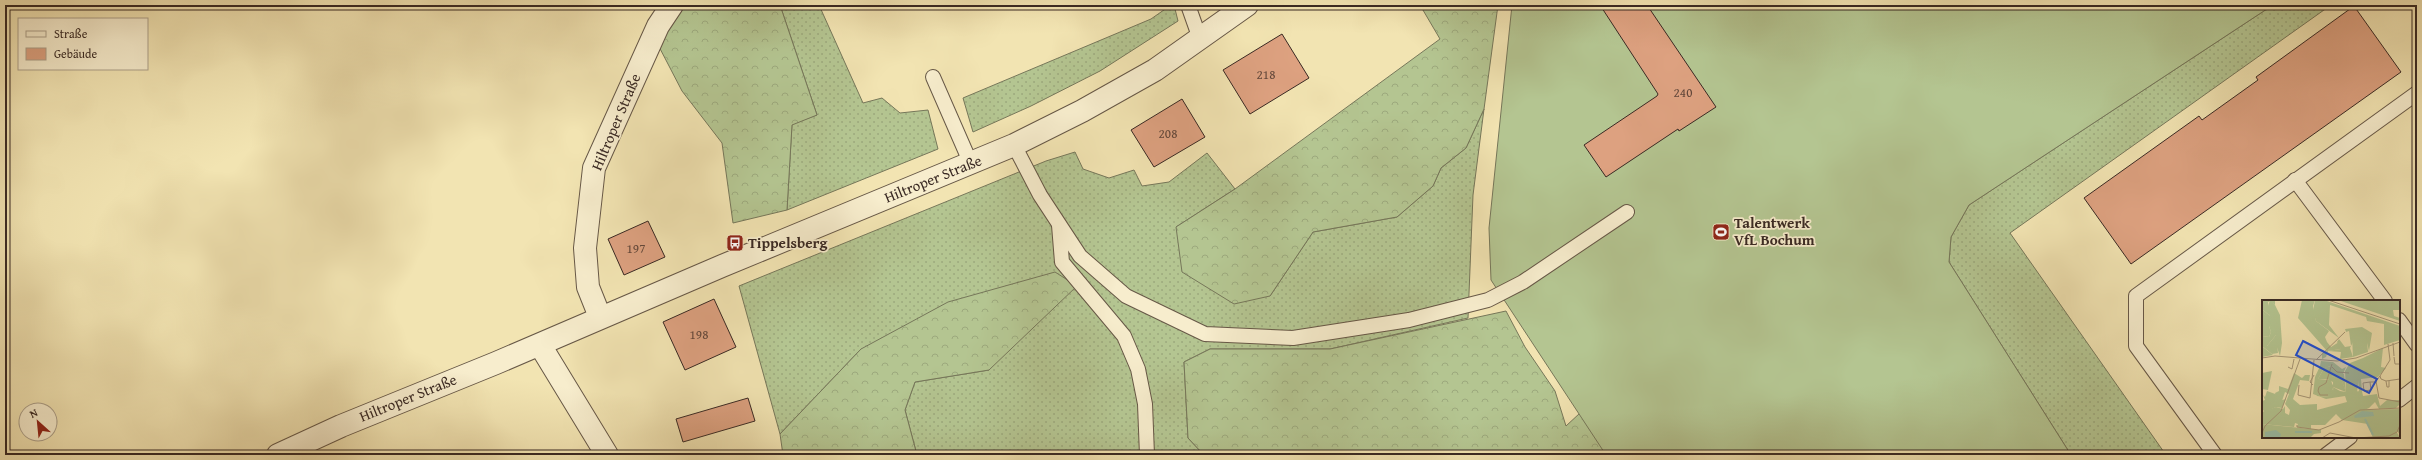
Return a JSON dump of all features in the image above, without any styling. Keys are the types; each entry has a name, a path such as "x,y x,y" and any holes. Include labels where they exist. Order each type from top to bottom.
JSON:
{"street":[{"name":"Hiltroper Straße","path":"600,317 588,288 585,248 594,168 658,26 672,5"},
{"name":"Hiltroper Straße","path":"278,455 341,426 540,345 600,317 1014,145 1082,111 1155,70 1247,5"},
{"path":"540,345 607,455"}],"lane":[{"path":"1188,5 1200,39"},
{"path":"933,77 971,164"},
{"path":"2215,455 2136,346 2136,296 2417,93"},
{"path":"1014,145 1040,195 1080,256 1126,296 1205,334 1293,338 1409,320 1488,300 1523,282 1627,212"},
{"path":"2296,180 2384,300"},
{"path":"1059,223 1062,262 1124,336 1138,369 1144,404 1148,445 1147,455"},
{"path":"2400,321 2417,345"},
{"path":"2400,399 2417,386"},
{"path":"2326,455 2349,438"}],"green space":[{"path":"679,5 780,5 817,115 792,125 787,210 733,223 722,143 682,91 655,39"},
{"path":"780,5 819,5 863,103 882,98 900,113 928,110 938,149 787,210 792,124 817,115"},
{"path":"1171,5 1174,5 1178,21 1100,71 1031,106 973,132 963,98 1151,19"},
{"path":"1420,5 1498,5 1484,109 1466,148 1441,168 1433,186 1397,217 1313,232 1270,296 1234,304 1182,272 1176,227 1235,189 1440,39"},
{"name":"Talentwerk VfL Bochum","path":"1512,5 2273,5 1969,205 1951,237 1949,262 2071,455 1606,455 1491,280 1489,228"},
{"path":"2273,5 2331,5 2010,233 2166,455 2071,455 1949,262 1951,237 1969,205"},
{"path":"1484,109 1473,195 1468,318 1330,349 1210,349 1184,362 1188,438 1204,455 917,455 905,410 915,382 989,370 861,349 780,434 739,286 1046,161 1075,152 1083,169 1109,178 1134,170 1142,186 1169,182 1207,153 1235,189 1176,227 1270,296 1313,232 1397,217 1433,186 1441,168 1466,148"},
{"path":"1055,272 1077,286 989,370 915,382 905,410 917,455 783,455 780,434 861,349 948,302"},
{"path":"1506,311 1525,347 1555,391 1566,426 1580,413 1607,455 1204,455 1188,438 1184,362 1210,349 1330,349"}],"building":[{"path":"1600,5 1647,5 1716,107 1679,131 1678,129 1606,177 1584,145 1658,94"},
{"path":"2354,6 2401,72 2131,264 2084,198 2199,116 2202,120 2258,80 2256,77"},
{"path":"1282,34 1309,78 1250,114 1223,70"},
{"path":"1182,99 1205,137 1154,167 1131,130"},
{"path":"648,221 665,257 624,275 608,239"},
{"path":"714,299 736,347 685,370 663,322"},
{"path":"748,398 755,421 683,442 676,419"}],"place":[{"name":"Talentwerk VfL Bochum","path":"1721,232"},
{"name":"Tippelsberg","path":"735,243"}]}
